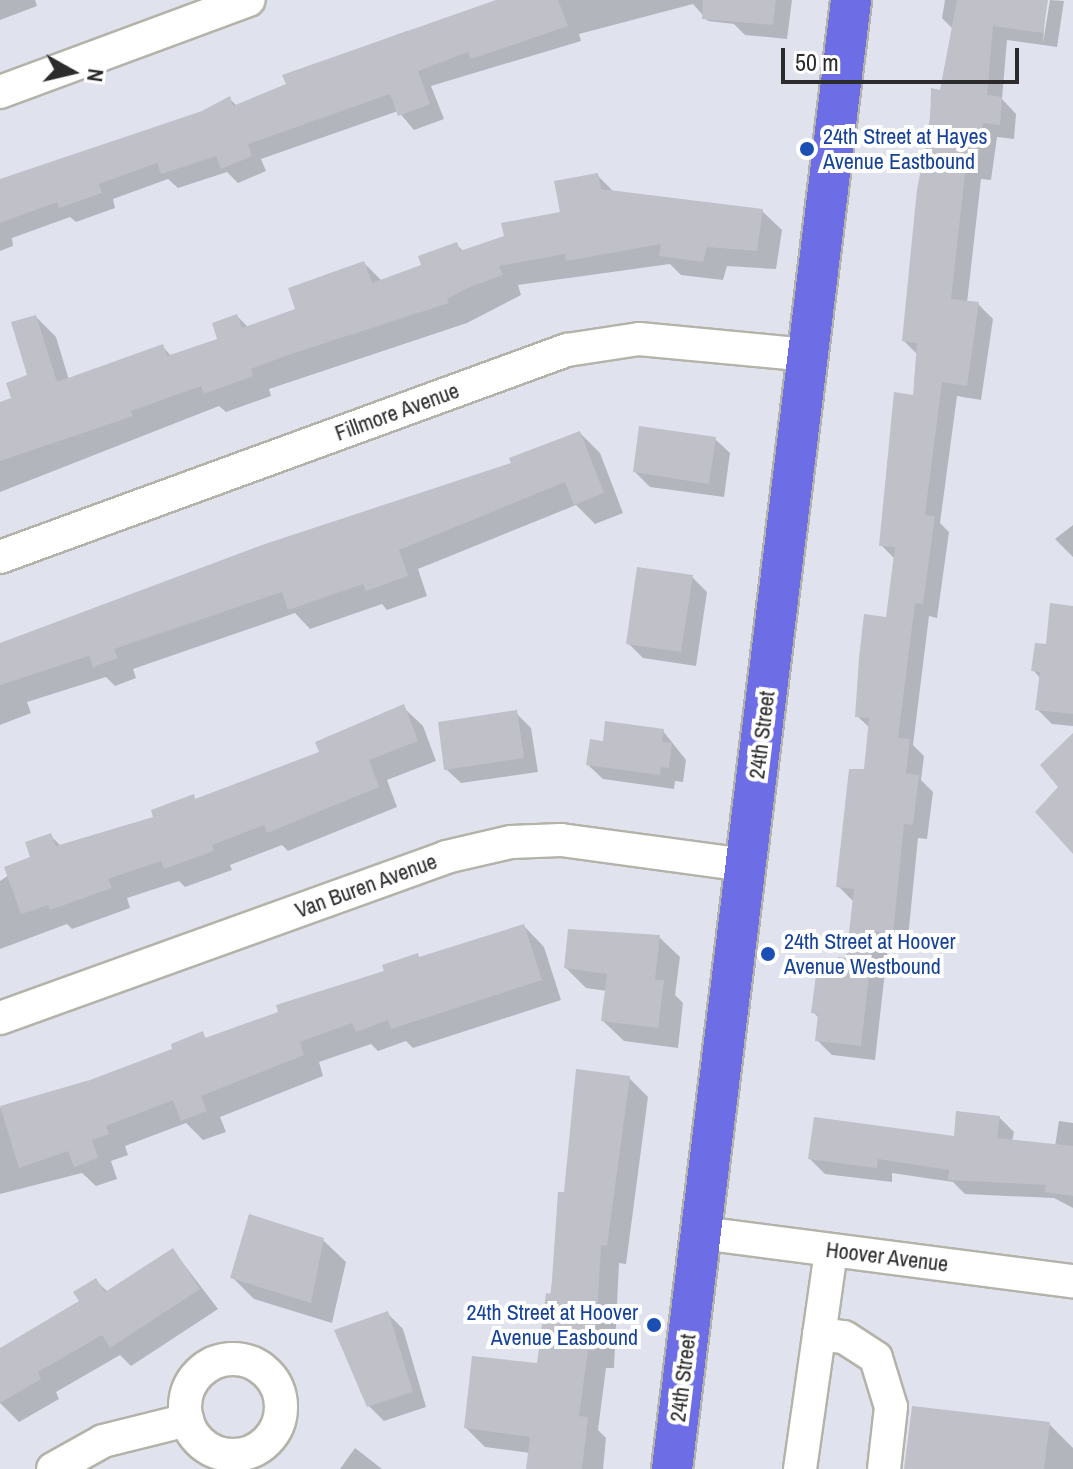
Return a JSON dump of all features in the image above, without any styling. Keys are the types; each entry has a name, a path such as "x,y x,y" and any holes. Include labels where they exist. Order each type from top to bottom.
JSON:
{"main road":[{"name":"24th Street","path":"672,1469 851,0"}],"street":[{"path":"0,92 249,0"},
{"name":"Fillmore Avenue","path":"0,557 567,350 639,339 807,355"},
{"name":"Van Buren Avenue","path":"0,1018 446,857 511,842 561,840 746,865"},
{"name":"Hoover Avenue","path":"701,1233 1073,1281"},
{"path":"800,1469 831,1250"},
{"path":"819,1334 844,1337 876,1358 891,1407 884,1469"},
{"path":"53,1469 103,1441 187,1420"}],"building":[{"path":"496,0 558,0 568,26 471,59 468,52 418,71 430,104 398,116 390,94 248,144 252,156 221,169 216,156 161,174 157,163 99,184 102,193 59,208 57,202 0,223 0,179 202,111 230,96 233,106 286,84 282,75"},
{"path":"703,0 776,0 773,25 702,19"},
{"path":"957,0 1048,0 1043,33 993,26 987,95 1002,97 1000,125 983,123 977,166 966,165 951,299 979,302 967,386 942,382 925,515 935,516 923,604 915,603 898,738 910,739 906,773 919,775 913,825 904,824 893,934 874,932 861,1046 815,1041 818,1014 811,1013 816,975 835,976 838,957 846,958 854,889 836,887 849,769 864,769 869,718 855,717 864,614 886,617 895,547 879,546 894,392 913,395 917,343 902,341 917,189 930,126 931,88 940,90"},
{"path":"598,173 601,189 763,209 757,251 707,247 703,262 659,256 661,244 566,261 565,254 499,266 503,275 470,287 447,299 449,303 288,355 251,369 253,376 204,394 201,386 131,411 133,416 0,461 0,402 11,398 6,383 27,375 11,322 36,315 57,382 163,344 167,356 217,339 212,323 237,314 242,328 295,309 288,288 364,261 372,283 421,265 418,256 457,242 460,251 504,236 501,223 560,212 554,181"},
{"path":"639,426 716,437 709,484 633,472"},
{"path":"580,431 604,493 574,505 565,482 399,550 408,576 366,591 363,584 288,610 282,592 114,649 118,658 93,667 89,656 0,685 0,643 265,544 511,463 509,458"},
{"path":"637,567 693,575 681,652 626,644"},
{"path":"1050,603 1073,606 1073,714 1035,710 1040,672 1031,671 1035,643 1046,644"},
{"path":"404,704 418,741 369,760 379,787 267,833 264,825 212,845 214,851 164,869 161,861 108,879 112,888 50,910 48,905 21,914 4,867 30,857 25,842 51,833 56,846 153,817 151,810 194,794 195,799 319,752 315,742"},
{"path":"517,710 524,758 444,770 438,722"},
{"path":"605,721 664,729 662,742 672,743 669,768 661,767 660,775 586,765 590,739 603,741"},
{"path":"1073,733 1073,854 1035,812 1058,787 1040,765"},
{"path":"524,924 542,980 391,1029 388,1020 356,1032 352,1023 300,1042 304,1055 201,1096 207,1111 181,1121 173,1100 106,1126 109,1134 92,1140 98,1158 74,1167 68,1151 19,1168 0,1106 90,1080 172,1049 171,1044 203,1031 205,1038 278,1012 276,1005 384,971 382,965 418,953 419,957"},
{"path":"568,929 660,935 655,980 664,980 658,1028 601,1021 607,974 564,968"},
{"path":"576,1069 630,1076 607,1246 601,1245 595,1351 588,1350 579,1416 588,1417 582,1469 526,1469 530,1437 464,1428 472,1356 537,1363 546,1293 551,1294 558,1192 564,1192"},
{"path":"956,1111 1000,1116 997,1138 1073,1146 1073,1196 1045,1192 1046,1185 948,1180 949,1170 878,1159 877,1168 808,1159 814,1117 954,1136"},
{"path":"249,1214 324,1238 311,1303 230,1278"},
{"path":"173,1248 200,1289 110,1348 102,1335 38,1372 41,1379 0,1403 0,1348 79,1301 73,1292 96,1278 105,1292"},
{"path":"388,1311 413,1392 367,1407 334,1330"},
{"path":"912,1406 1050,1422 1044,1469 904,1469"}],"place":[{"name":"24th Street at Hayes Avenue Eastbound","path":"807,149"},
{"name":"24th Street at Hoover Avenue Westbound","path":"768,954"},
{"name":"24th Street at Hoover Avenue Easbound","path":"654,1325"}]}
